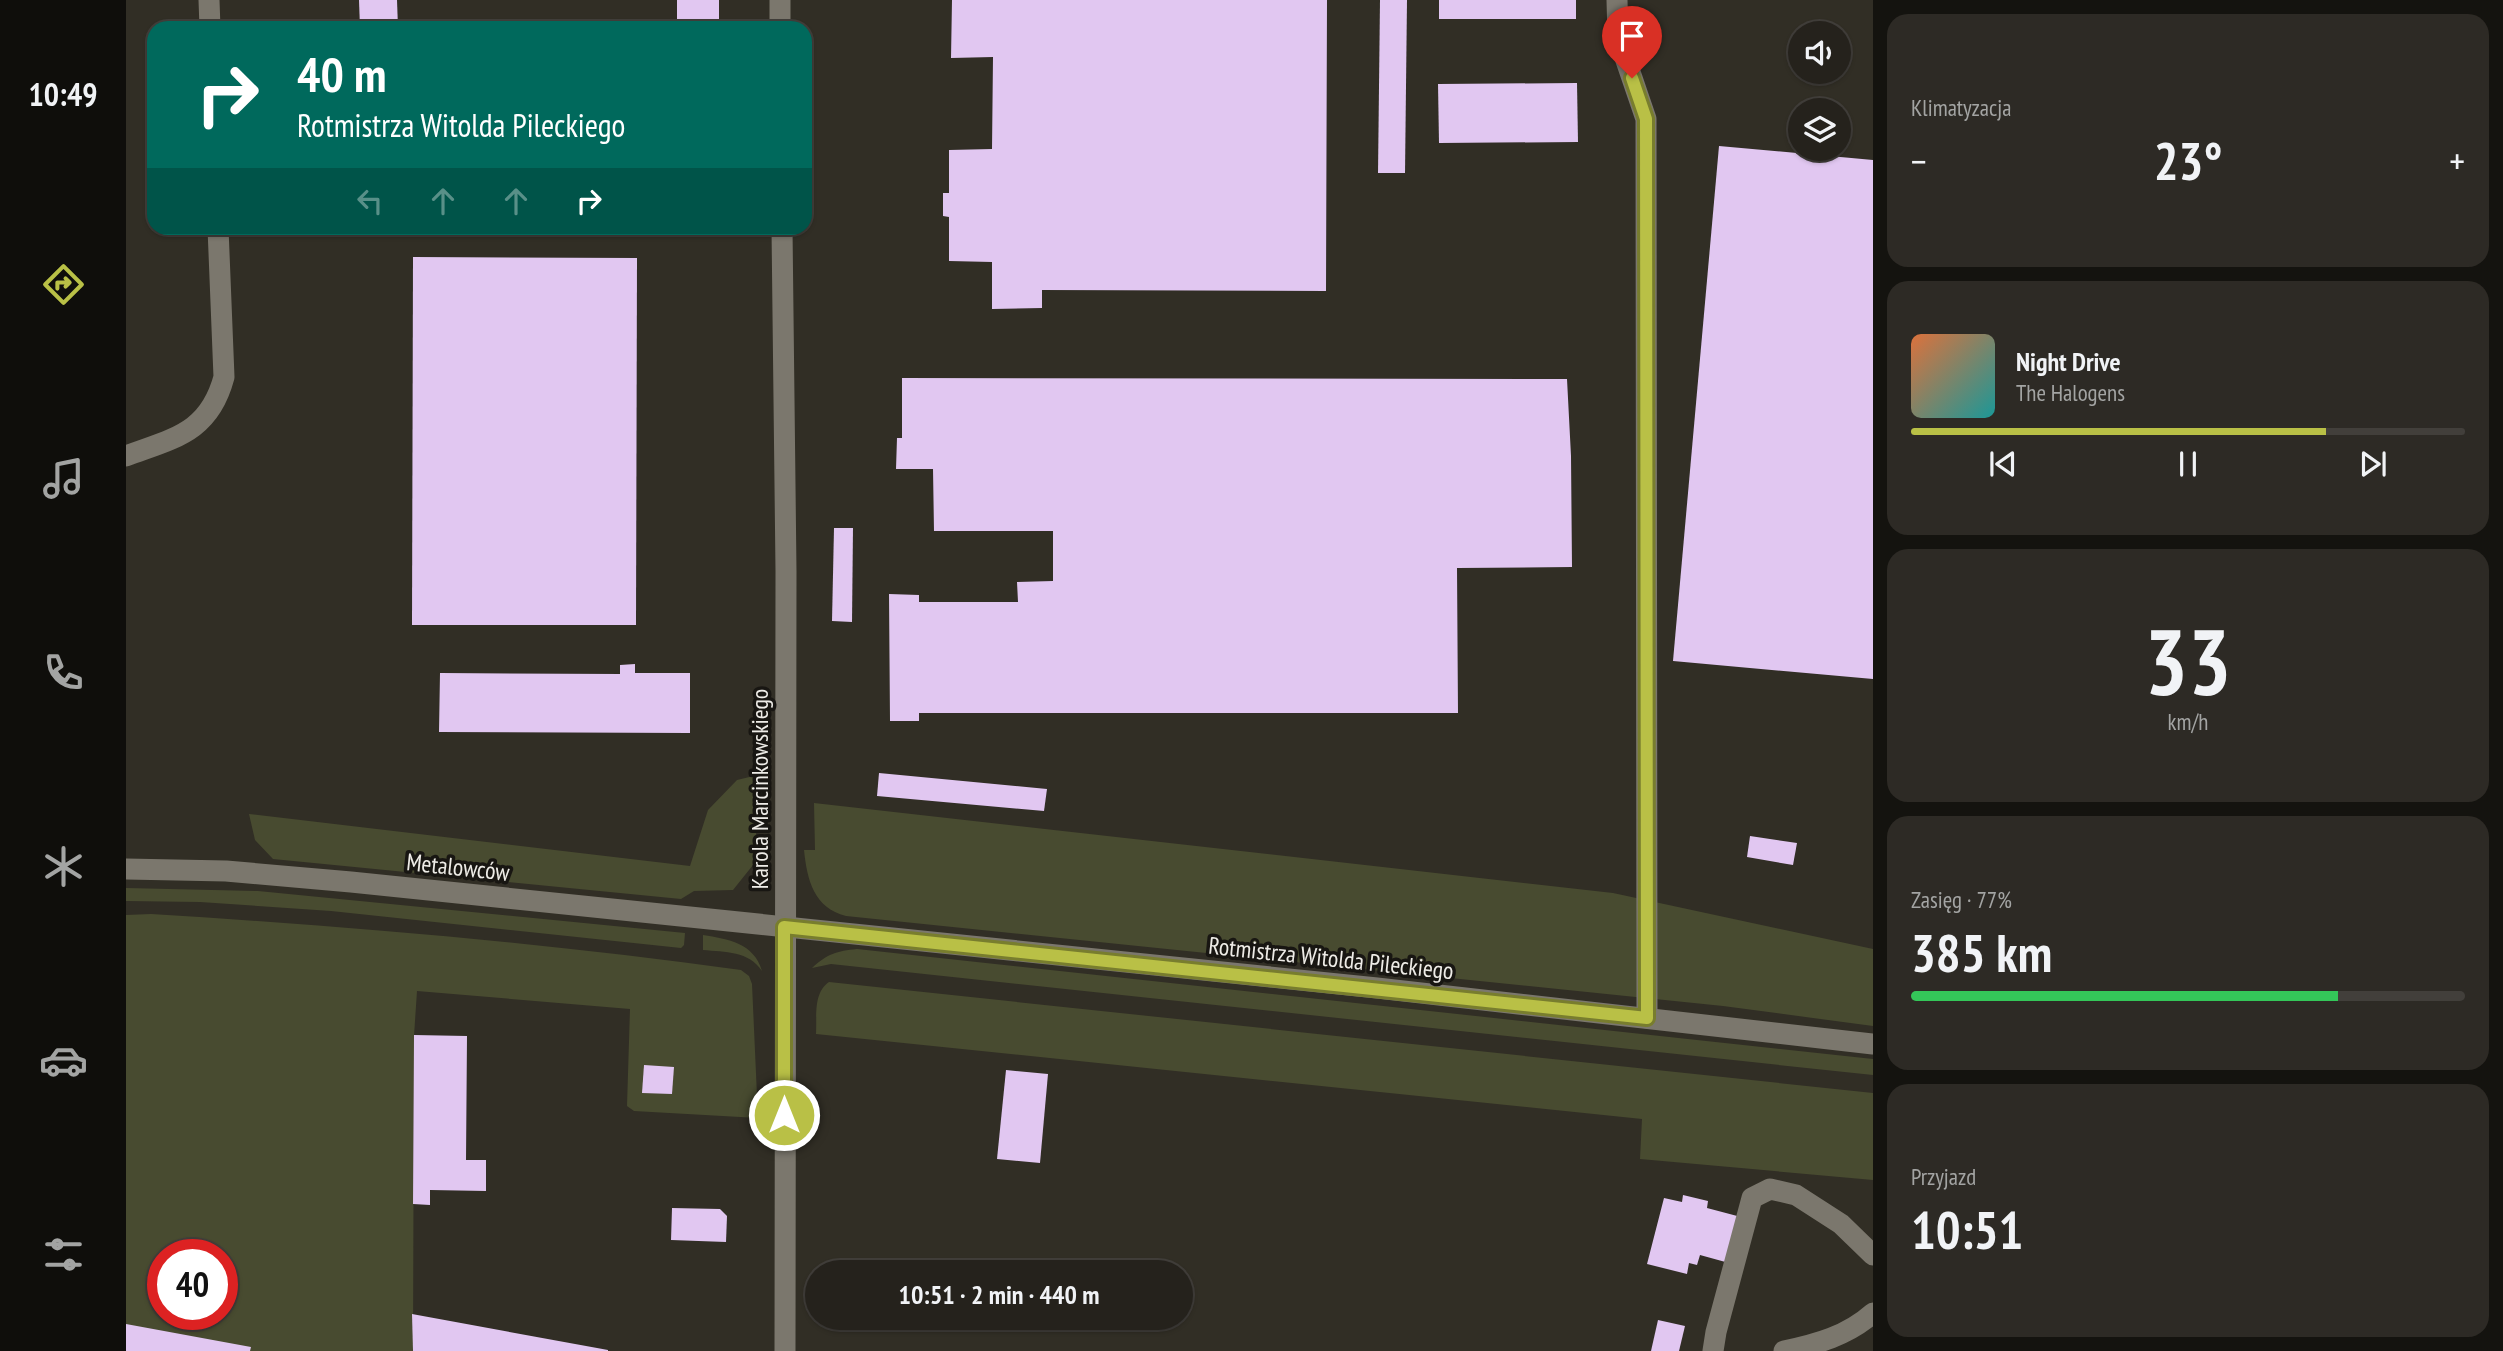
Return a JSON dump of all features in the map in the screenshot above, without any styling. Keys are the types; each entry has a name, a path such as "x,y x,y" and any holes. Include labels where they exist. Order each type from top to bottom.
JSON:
{"street":[{"path":"209,0 210,21"},
{"path":"780,0 780,21"},
{"path":"1617,0 1618,37 1646,119 1647,1018"},
{"path":"126,456 183,434 198,425 220,393 224,377 218,235"},
{"name":"Karola Marcinkowskiego","path":"782,235 786,571 785,1351"},
{"name":"Metalowców","path":"126,869 226,871 784,927"},
{"name":"Rotmistrza Witolda Pileckiego","path":"784,927 1873,1044"},
{"path":"1715,1351 1716,1332 1752,1198 1770,1189 1796,1195 1841,1224 1873,1255"},
{"path":"1784,1351 1826,1342 1862,1323 1873,1313"}],"green space":[{"path":"762,774 753,865 733,890 694,891 681,899 273,859 255,840 249,814 690,866 708,810 737,780"},
{"path":"814,803 1613,893 1873,949 1873,1026 1723,1006 846,916 826,907 819,900 807,872 804,850 815,850"},
{"path":"126,888 258,891 685,933 684,945 681,948 331,911 200,902 126,901"},
{"path":"151,914 446,936 741,970 749,976 752,984 758,1118 634,1111 627,1106 630,1009 417,991 414,1036 413,1351 126,1351 126,915"},
{"path":"703,935 731,941 746,948 753,954 762,971 757,964 743,956 703,950"},
{"path":"857,949 1873,1059 1873,1075 831,964 812,968 833,954"},
{"path":"829,982 1873,1093 1873,1180 1640,1159 1642,1119 816,1034 818,999 820,992"}],"building":[{"path":"359,0 397,0 398,21 360,21"},
{"path":"677,0 719,0 719,21 677,21"},
{"path":"952,0 1327,0 1326,291 1042,290 1042,308 992,309 992,262 949,261 949,217 943,216 943,193 949,193 949,150 992,149 993,57 951,58"},
{"path":"1380,0 1407,0 1405,173 1378,173"},
{"path":"1439,0 1576,0 1576,19 1439,19"},
{"path":"1577,83 1578,142 1439,143 1438,84"},
{"path":"1719,146 1788,152 1788,161 1851,161 1851,158 1873,160 1873,679 1673,661"},
{"path":"413,257 637,258 636,625 412,625"},
{"path":"902,378 1567,379 1572,567 1457,568 1458,713 919,713 919,721 890,721 889,594 919,595 919,602 1018,602 1017,582 1053,581 1053,531 934,531 933,469 896,469 897,438 902,438"},
{"path":"834,528 853,528 852,622 832,621"},
{"path":"635,664 635,673 690,673 690,733 439,732 440,673 620,674 620,665"},
{"path":"879,773 1047,789 1044,811 877,796"},
{"path":"1750,836 1797,843 1793,865 1747,857"},
{"path":"414,1035 467,1036 466,1160 486,1160 486,1191 430,1190 430,1205 413,1204"},
{"path":"644,1065 674,1067 672,1094 642,1093"},
{"path":"1006,1070 1048,1074 1040,1163 997,1159"},
{"path":"1683,1195 1708,1201 1707,1208 1741,1217 1729,1263 1700,1255 1697,1265 1689,1263 1687,1274 1647,1264 1664,1198 1682,1202"},
{"path":"672,1208 720,1209 727,1216 726,1242 671,1240"},
{"path":"412,1314 608,1350 608,1351 413,1351"},
{"path":"1658,1320 1685,1326 1679,1351 1651,1351"},
{"path":"126,1324 147,1330 251,1347 250,1351 126,1351"}],"route":[{"path":"784,1115 784,927 1647,1018 1646,119 1632,78"}]}
